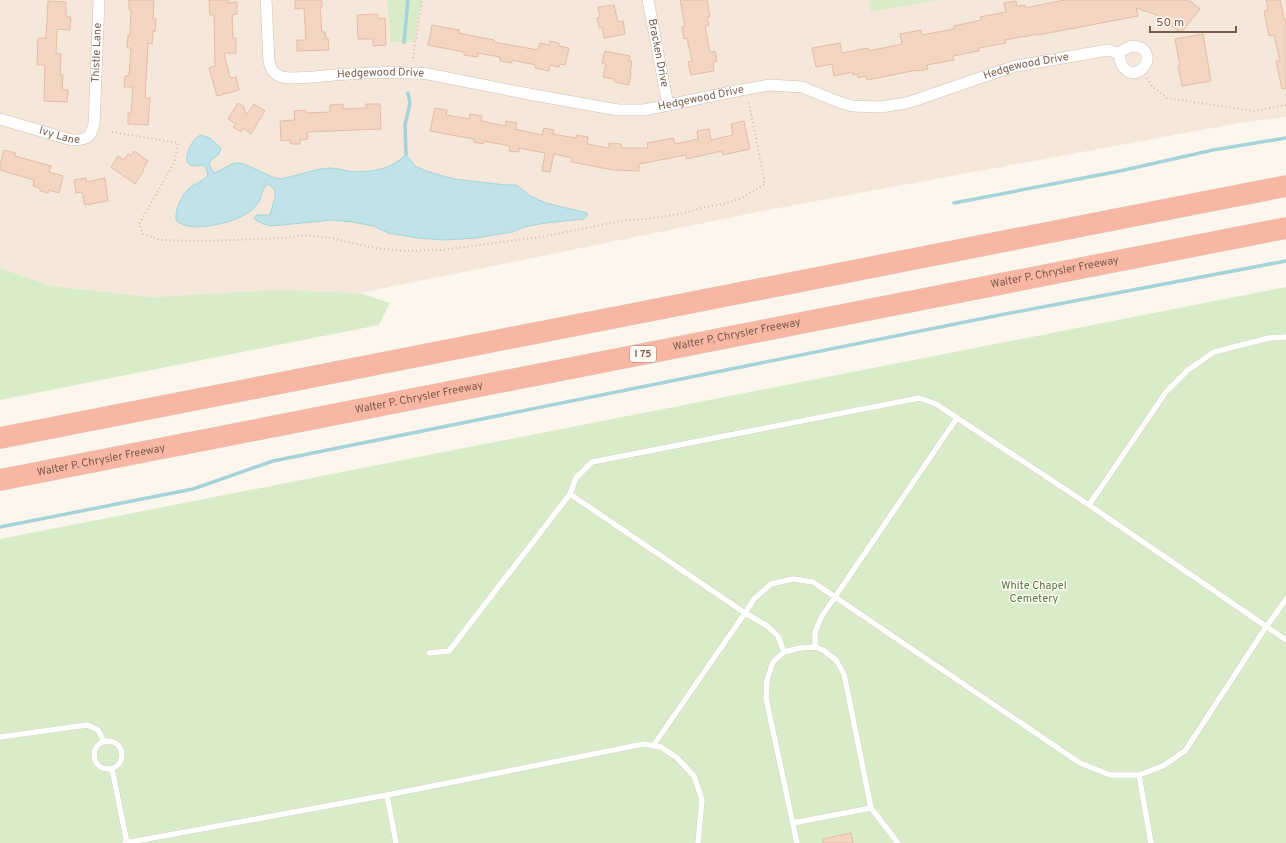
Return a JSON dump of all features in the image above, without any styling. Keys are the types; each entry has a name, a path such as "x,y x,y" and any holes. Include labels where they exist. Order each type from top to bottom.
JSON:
{"highway":[{"path":"0,438 1286,186"},
{"name":"Walter P. Chrysler Freeway","path":"0,480 1286,228"}],"street":[{"name":"Thistle Lane","path":"94,107 100,0"},
{"name":"Hedgewood Drive","path":"266,0 269,62 271,69 280,77 296,78 370,72 428,74 618,110 644,110 740,90 775,85 802,87 852,106 893,106 919,100 1016,66 1108,50 1118,54"},
{"name":"Bracken Drive","path":"648,0 668,105"},
{"path":"1130,46 1142,48 1147,57 1146,64 1141,70 1134,73 1127,71 1123,67 1118,54 1130,46"},
{"name":"Ivy Lane","path":"0,120 72,140 79,140 89,136 92,130 94,107"}],"lane":[{"path":"1089,505 1166,392 1188,370 1214,352 1269,338 1286,336"},
{"path":"430,653 448,651 570,494 576,478 592,462 919,398 936,404 1089,505 1286,640"},
{"path":"815,647 815,632 822,616 956,418"},
{"path":"570,494 745,613 766,625 778,636 784,652"},
{"path":"653,746 754,599 771,584 793,579 813,582 835,596 1080,763 1110,775 1139,775 1163,766 1185,751 1286,599"},
{"path":"798,843 766,698 767,680 773,662 784,652 800,648 815,647 823,650 836,660 844,674 872,808 898,843"},
{"path":"0,737 87,724 98,730 104,742"},
{"path":"104,742 114,742 120,749 122,759 116,767 112,769 103,769 96,764 94,760 96,747 104,742"},
{"path":"112,769 126,843 387,795 644,744 660,747 677,758 694,776 702,800 698,843"},
{"path":"1139,775 1151,843"},
{"path":"387,795 396,843"},
{"path":"793,823 872,808"}],"path":[{"path":"413,58 422,0"},
{"path":"1141,70 1152,86 1166,98 1254,111 1286,105"},
{"path":"112,132 178,143 174,163 140,224 143,234 161,240 205,241 284,238 304,235 331,238 375,248 403,252 441,250 541,237 626,220 647,219 685,213 742,198 765,184 749,103"}],"shaded area":[{"path":"0,0 1286,0 1286,117 1239,123 773,209 360,293 275,290 154,297 51,286 0,268"}],"green space":[{"path":"387,0 421,0 414,42 391,42"},
{"path":"869,0 936,0 871,12"},
{"path":"0,268 51,286 153,297 275,290 360,293 390,303 379,325 0,400"},
{"name":"White Chapel Cemetery","path":"1286,287 1286,843 0,843 0,539"}],"water":[{"path":"201,135 210,138 221,148 219,154 209,162 214,173 235,163 245,165 280,179 329,168 356,172 371,171 394,164 406,154 415,166 429,172 454,179 515,185 530,196 546,203 588,214 584,219 545,223 524,227 512,232 476,238 445,240 418,238 388,233 373,226 333,220 271,226 254,219 256,215 270,214 275,198 275,190 271,186 266,185 260,200 243,216 224,223 201,227 191,226 182,224 176,220 176,215 182,197 188,189 203,180 208,175 206,167 203,165 190,165 187,158 189,148"}],"building":[{"path":"129,0 154,0 153,19 156,19 155,32 153,31 152,44 148,43 145,98 150,98 148,125 128,124 128,113 131,113 133,87 124,87 125,76 129,76 131,48 127,48 128,35 130,35 131,10 129,10"},
{"path":"209,0 228,0 228,3 237,2 237,14 232,15 233,38 236,38 236,53 224,53 230,78 236,77 239,90 217,96 209,68 215,66 214,15 210,15"},
{"path":"295,0 322,0 322,7 320,7 322,32 325,32 326,39 328,38 329,50 297,51 297,40 306,40 304,8 295,9"},
{"path":"680,0 707,0 710,17 707,17 709,25 705,26 710,52 715,51 717,61 713,62 714,71 691,75 688,62 692,61 687,38 684,39 682,27 685,26"},
{"path":"1065,0 1189,0 1200,9 1181,33 1157,15 1136,8 1138,16 1005,40 1006,43 979,48 979,51 953,56 954,60 927,65 928,69 867,80 866,76 858,78 857,74 853,75 853,72 834,76 832,64 816,67 812,48 840,43 842,53 868,48 869,51 902,44 900,34 921,30 922,35 954,29 954,26 981,20 980,17 1006,12 1004,3 1016,1 1017,6 1025,5 1025,8"},
{"path":"1266,0 1280,0 1284,19 1286,19 1286,88 1282,89 1276,61 1280,61 1274,35 1269,36 1264,11 1268,10"},
{"path":"48,1 66,2 66,17 71,17 70,30 57,29 56,53 61,54 60,75 63,75 62,90 68,90 67,102 44,101 45,65 37,65 38,38 46,38"},
{"path":"614,5 618,22 623,21 625,34 604,38 602,27 599,27 597,18 600,17 598,7"},
{"path":"378,14 378,19 385,18 386,45 373,46 373,39 358,39 357,15"},
{"path":"432,25 459,30 459,33 494,40 494,42 538,50 540,43 549,45 550,41 559,43 559,46 569,48 565,65 560,64 559,67 550,65 549,71 535,68 536,65 512,60 512,63 500,61 500,57 478,53 478,57 464,55 464,52 428,45"},
{"path":"1203,34 1211,81 1182,86 1175,39"},
{"path":"605,51 630,56 629,61 632,61 629,85 614,82 614,79 603,77 606,64 602,63"},
{"path":"238,103 244,107 246,115 254,104 265,111 251,134 243,128 241,132 233,127 236,124 228,119"},
{"path":"343,104 343,109 367,108 366,104 380,104 381,129 307,132 308,139 300,140 300,144 291,144 290,140 281,141 280,121 295,120 294,111 306,110 307,113 330,112 330,105"},
{"path":"435,108 447,110 446,115 469,119 470,114 482,116 481,121 506,126 506,121 517,123 515,129 542,135 544,128 554,130 553,134 576,138 576,135 588,137 587,144 609,148 609,143 621,144 621,148 648,148 647,143 673,138 675,144 698,139 697,131 709,129 711,140 733,135 731,124 744,121 750,149 723,155 722,151 686,159 686,155 639,164 639,171 613,170 571,162 572,158 554,154 550,172 542,171 545,153 519,148 519,152 509,151 510,146 484,141 483,144 474,142 474,139 430,131"},
{"path":"4,150 16,153 15,156 51,166 49,172 63,176 59,193 49,190 48,193 40,191 40,188 33,186 34,180 0,170"},
{"path":"134,151 148,161 135,184 111,167 118,156 124,160 128,154 131,156"},
{"path":"86,178 86,182 105,178 108,201 85,205 82,192 76,193 74,180"},
{"path":"851,833 853,843 823,843 823,839"}],"waterway":[{"path":"404,42 408,0"},
{"path":"406,154 405,125 410,103 408,93"},
{"path":"954,203 1120,171 1213,150 1286,138"},
{"path":"0,527 193,489 273,461 1005,314 1286,261"}]}
